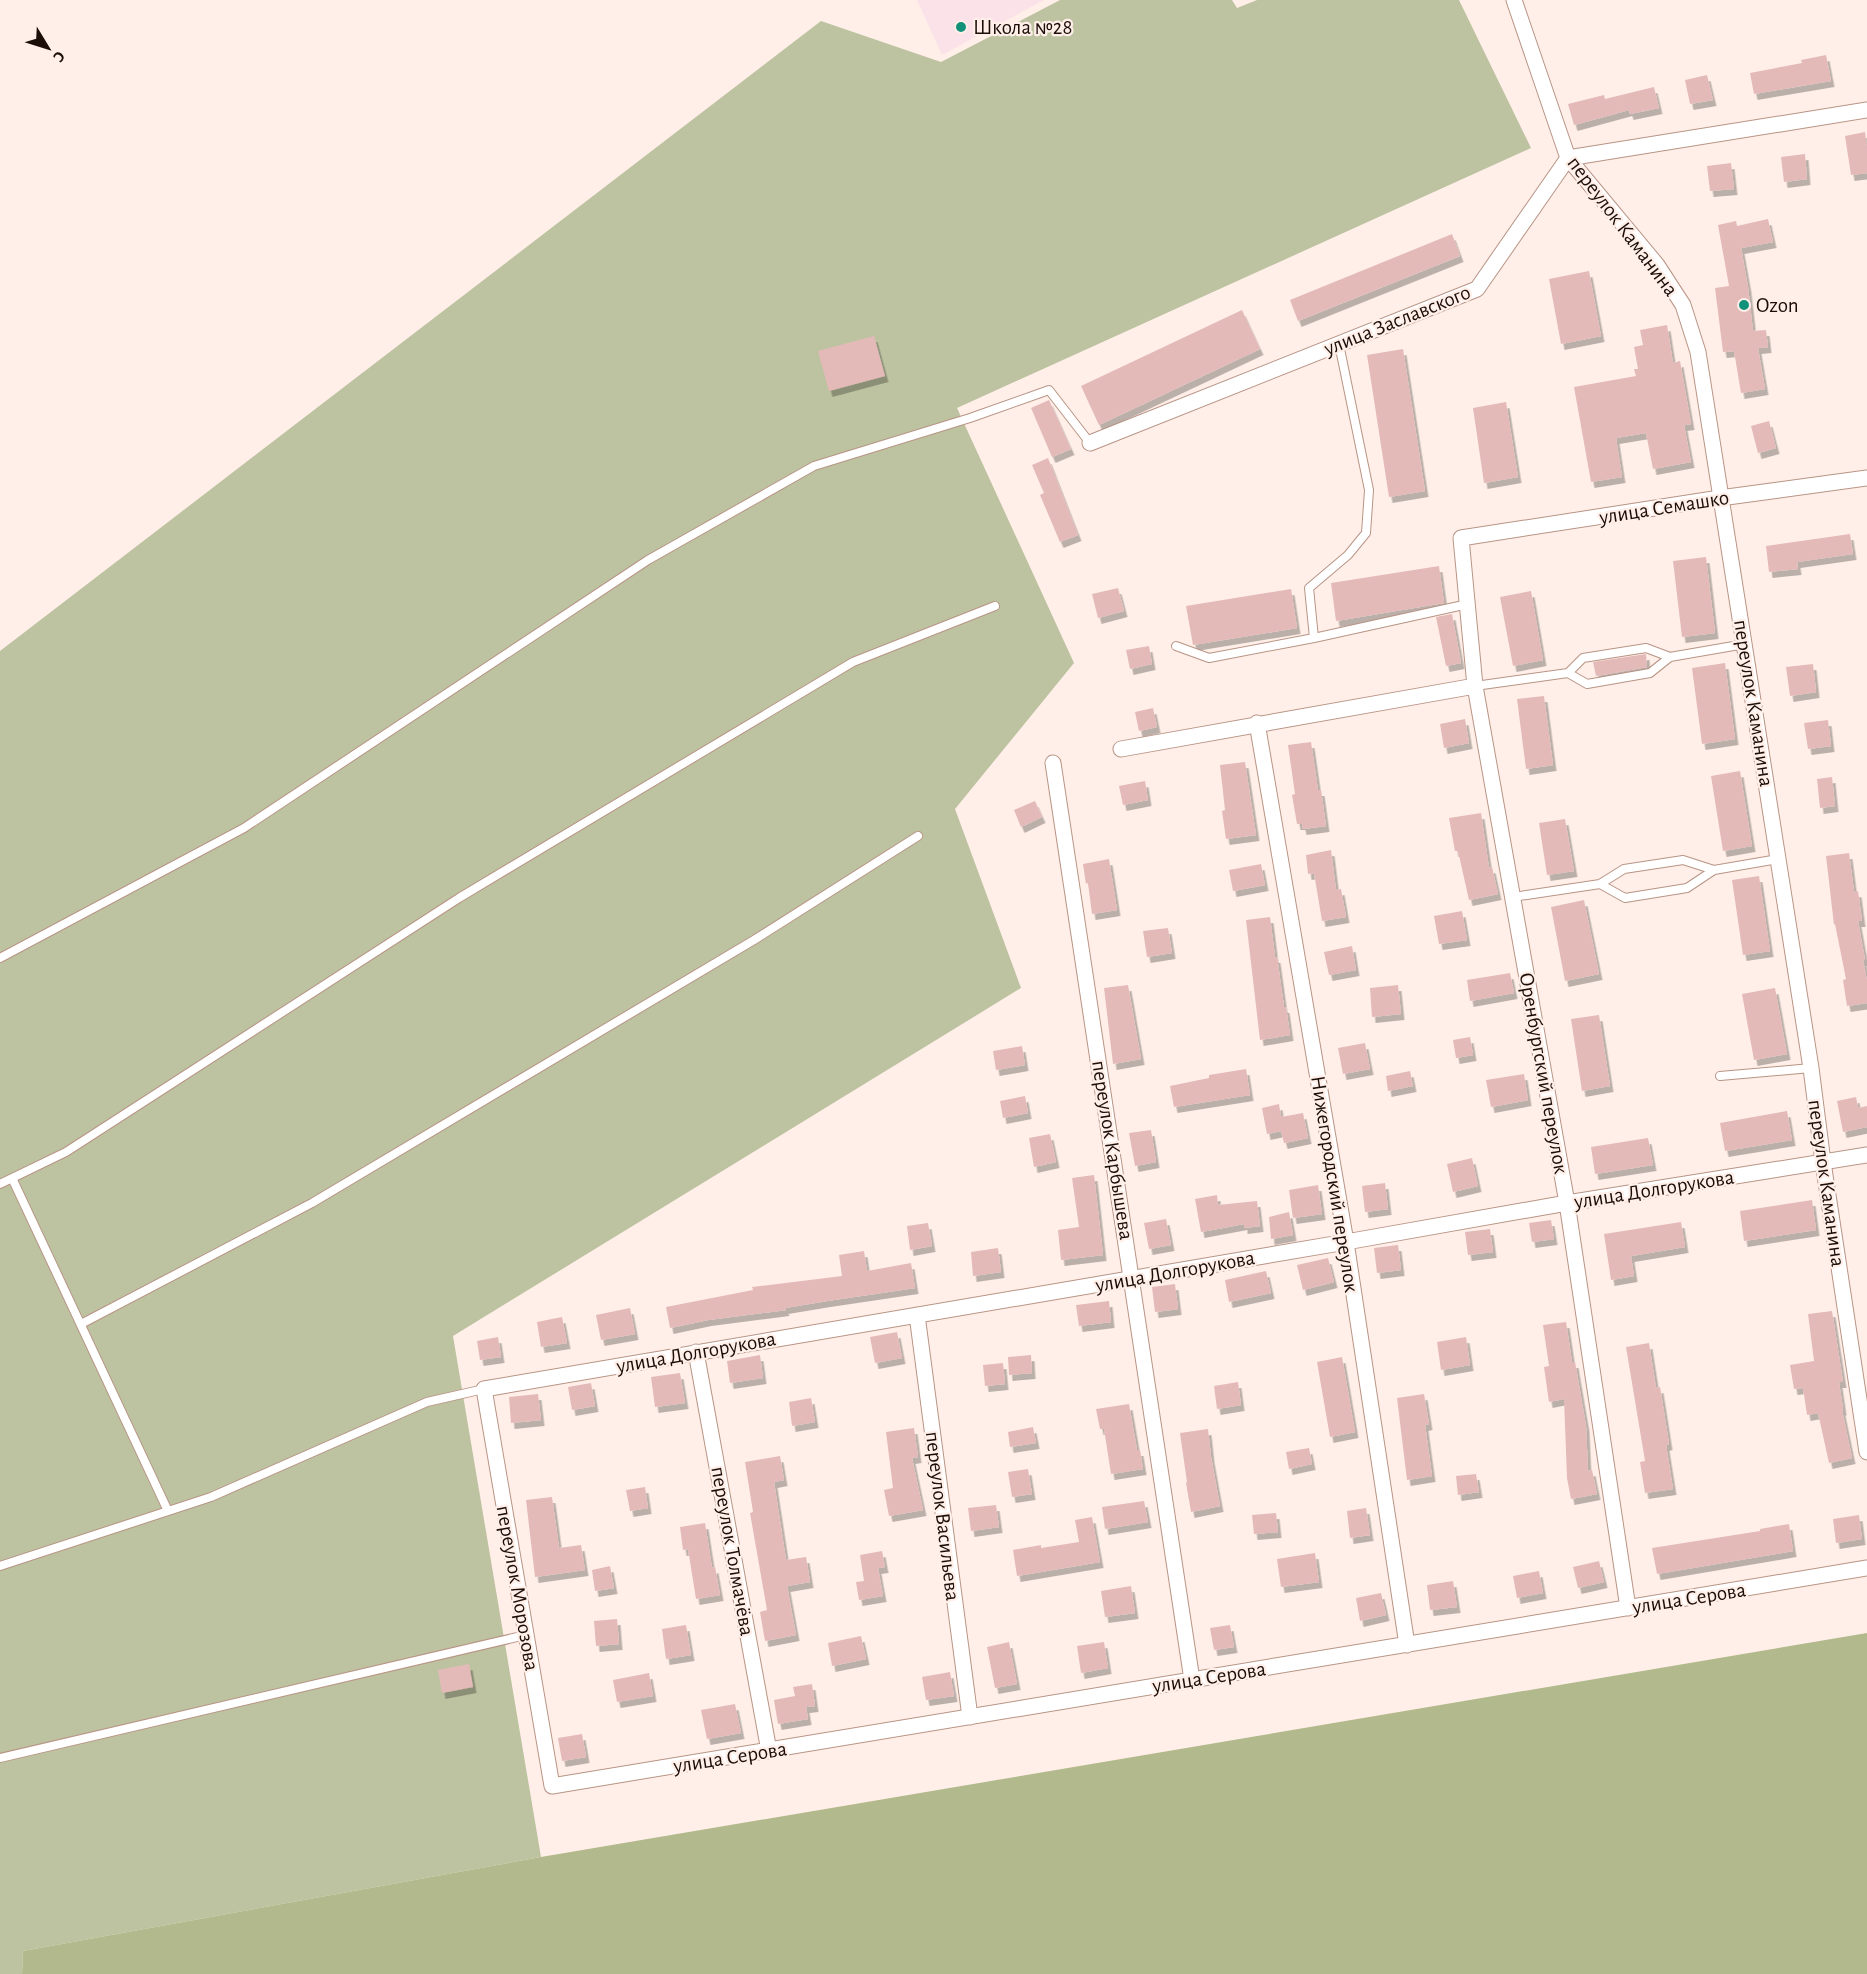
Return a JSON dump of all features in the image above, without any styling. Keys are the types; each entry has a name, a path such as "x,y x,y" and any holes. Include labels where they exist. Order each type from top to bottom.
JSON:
{"street":[{"name":"переулок Каманина","path":"1514,0 1568,158 1657,265 1683,305 1698,352 1811,1068 1867,1452"},
{"path":"1568,158 1867,110"},
{"name":"улица Заславского","path":"1090,442 1477,289 1568,158"},
{"name":"улица Семашко","path":"1461,538 1867,478"},
{"name":"Оренбургский переулок","path":"1461,538 1475,686 1567,1203 1628,1608"},
{"path":"1121,749 1475,686"},
{"name":"Нижегородский переулок","path":"1257,723 1346,1242 1407,1645"},
{"name":"переулок Карбышева","path":"1053,763 1192,1680"},
{"name":"улица Долгорукова","path":"484,1389 1567,1203 1867,1155"},
{"name":"переулок Васильева","path":"917,1315 970,1717"},
{"name":"переулок Толмачёва","path":"696,1352 770,1751"},
{"name":"переулок Морозова","path":"484,1389 552,1786"},
{"name":"улица Серова","path":"552,1786 1867,1568"}],"lane":[{"path":"1314,638 1309,588 1348,555 1366,533 1369,490 1339,344"},
{"path":"0,958 244,828 648,560 814,466 970,418 1049,390 1090,442"},
{"path":"1176,646 1209,658 1314,638 1468,604"},
{"path":"0,1184 66,1152 459,898 853,662 995,606"},
{"path":"1568,673 1587,684 1650,673 1670,657 1745,645"},
{"path":"1475,686 1568,673 1583,658 1646,648 1670,657"},
{"path":"81,1324 322,1197 754,940 918,836"},
{"path":"1513,897 1600,884 1624,868 1683,860 1714,870"},
{"path":"1600,884 1625,898 1687,888 1714,870 1778,860"},
{"path":"1720,1076 1811,1068"},
{"path":"12,1178 168,1511"},
{"path":"0,1566 211,1497 427,1402 484,1389"},
{"path":"0,1758 526,1635"}],"shaded area":[{"name":"Школа №28","path":"917,0 1044,0 942,55"}],"green space":[{"path":"1060,0 1232,0 1237,8 1257,0 1459,0 1531,148 957,408 1074,663 955,809 1021,988 453,1336 541,1857 23,1951 22,1974 0,1974 0,651 821,21 941,62"},
{"path":"1867,1633 1867,1974 22,1974 23,1951 541,1857"}],"building":[{"path":"1826,55 1831,81 1754,94 1750,73 1802,63 1801,60"},
{"path":"1707,75 1713,100 1690,104 1685,80"},
{"path":"1654,87 1659,108 1630,114 1629,110 1574,125 1568,104 1604,95 1605,99"},
{"path":"1865,132 1867,173 1851,175 1845,136"},
{"path":"1805,154 1807,179 1784,182 1781,157"},
{"path":"1731,163 1734,189 1710,191 1707,166"},
{"path":"1768,219 1773,242 1741,248 1753,331 1766,330 1768,347 1758,348 1765,389 1741,393 1734,351 1723,352 1715,288 1729,286 1718,225 1736,221 1737,226"},
{"path":"1452,234 1460,256 1298,321 1290,300"},
{"path":"1589,271 1601,336 1561,344 1549,279"},
{"path":"1242,310 1260,349 1099,425 1081,386"},
{"path":"1667,325 1673,363 1680,361 1691,424 1684,425 1691,462 1653,469 1646,433 1616,438 1622,477 1591,482 1574,387 1636,376 1634,369 1638,369 1634,347 1643,345 1640,330"},
{"path":"874,336 885,376 829,391 818,351"},
{"path":"1403,349 1425,491 1389,497 1367,355"},
{"path":"1049,400 1071,449 1052,457 1031,408"},
{"path":"1506,402 1518,477 1484,483 1473,408"},
{"path":"1769,421 1776,448 1758,453 1751,426"},
{"path":"1048,458 1078,535 1060,542 1040,495 1044,493 1032,465"},
{"path":"1850,534 1853,554 1797,562 1798,569 1769,572 1766,546"},
{"path":"1706,557 1715,633 1682,637 1673,561"},
{"path":"1439,566 1444,603 1336,621 1331,583"},
{"path":"1118,588 1124,611 1098,618 1092,594"},
{"path":"1291,589 1297,628 1193,645 1186,606"},
{"path":"1531,591 1543,660 1513,666 1500,597"},
{"path":"1452,614 1461,663 1446,666 1436,617"},
{"path":"1149,646 1152,664 1130,669 1126,650"},
{"path":"1646,654 1647,667 1596,676 1593,662"},
{"path":"1725,663 1735,739 1702,744 1692,668"},
{"path":"1813,664 1816,692 1790,696 1786,667"},
{"path":"1544,696 1553,765 1526,769 1517,699"},
{"path":"1153,708 1157,727 1139,731 1135,712"},
{"path":"1465,719 1469,743 1444,748 1440,724"},
{"path":"1828,720 1831,746 1808,749 1804,723"},
{"path":"1311,742 1326,826 1303,829 1302,824 1297,824 1288,745"},
{"path":"1245,762 1256,835 1226,839 1220,765"},
{"path":"1740,771 1752,846 1723,851 1711,776"},
{"path":"1832,777 1835,806 1820,808 1817,779"},
{"path":"1145,781 1148,800 1123,805 1119,786"},
{"path":"1035,801 1042,817 1021,827 1014,810"},
{"path":"1481,813 1489,868 1492,867 1498,894 1469,900 1458,851 1455,851 1449,818"},
{"path":"1565,819 1574,871 1547,875 1539,823"},
{"path":"1331,850 1336,890 1341,889 1346,917 1322,921 1314,873 1308,874 1306,855"},
{"path":"1849,853 1854,892 1858,891 1862,921 1858,921 1865,960 1863,960 1867,981 1867,1003 1847,1006 1843,980 1846,979 1834,925 1826,856"},
{"path":"1109,859 1117,910 1092,914 1083,864"},
{"path":"1261,864 1265,885 1233,891 1229,870"},
{"path":"1759,876 1770,951 1743,955 1732,880"},
{"path":"1584,900 1599,974 1565,981 1551,907"},
{"path":"1462,911 1467,940 1439,944 1434,916"},
{"path":"1270,917 1290,1035 1260,1040 1246,920"},
{"path":"1168,928 1172,953 1147,957 1143,931"},
{"path":"1352,946 1356,970 1329,975 1324,952"},
{"path":"1510,973 1514,993 1470,1001 1467,980"},
{"path":"1128,985 1141,1059 1113,1064 1104,988"},
{"path":"1398,985 1401,1014 1372,1017 1370,988"},
{"path":"1775,988 1787,1054 1754,1060 1742,994"},
{"path":"1599,1015 1610,1086 1582,1091 1571,1019"},
{"path":"1470,1037 1473,1055 1456,1058 1453,1040"},
{"path":"1365,1043 1370,1069 1343,1074 1338,1048"},
{"path":"1022,1046 1025,1065 996,1070 993,1051"},
{"path":"1246,1069 1250,1095 1174,1107 1170,1086 1209,1078 1209,1075"},
{"path":"1410,1071 1413,1086 1388,1091 1386,1076"},
{"path":"1524,1074 1528,1100 1491,1107 1486,1080"},
{"path":"1025,1096 1028,1113 1003,1118 1000,1101"},
{"path":"1856,1097 1858,1108 1867,1106 1867,1127 1843,1132 1837,1101"},
{"path":"1279,1104 1281,1117 1303,1113 1308,1138 1284,1143 1281,1131 1267,1134 1262,1108"},
{"path":"1787,1111 1792,1140 1725,1151 1720,1123"},
{"path":"1151,1130 1156,1162 1135,1166 1129,1133"},
{"path":"1050,1134 1056,1162 1034,1167 1029,1138"},
{"path":"1648,1138 1653,1165 1595,1174 1591,1147"},
{"path":"1472,1158 1478,1186 1453,1192 1447,1164"},
{"path":"1094,1175 1103,1255 1061,1260 1058,1230 1079,1227 1072,1178"},
{"path":"1385,1183 1388,1209 1365,1212 1362,1186"},
{"path":"1318,1185 1322,1214 1293,1218 1289,1190"},
{"path":"1217,1195 1218,1205 1257,1201 1260,1226 1244,1228 1244,1224 1201,1232 1195,1199"},
{"path":"1812,1200 1816,1230 1744,1241 1740,1211"},
{"path":"1289,1212 1293,1235 1271,1239 1269,1217"},
{"path":"1166,1219 1171,1245 1149,1249 1144,1223"},
{"path":"1551,1220 1554,1239 1532,1242 1529,1223"},
{"path":"1681,1222 1685,1247 1631,1256 1634,1276 1611,1280 1604,1234"},
{"path":"928,1223 932,1246 910,1250 907,1226"},
{"path":"1490,1229 1493,1252 1468,1255 1465,1232"},
{"path":"1398,1245 1401,1270 1377,1273 1374,1248"},
{"path":"998,1248 1001,1272 973,1276 971,1252"},
{"path":"864,1251 867,1271 911,1263 915,1288 670,1328 666,1307 753,1290 752,1287 842,1276 839,1255"},
{"path":"1328,1258 1334,1282 1303,1290 1297,1265"},
{"path":"1266,1271 1271,1293 1229,1302 1225,1280"},
{"path":"1175,1284 1178,1309 1155,1312 1152,1287"},
{"path":"1109,1301 1111,1322 1079,1326 1076,1305"},
{"path":"630,1308 635,1334 601,1340 596,1315"},
{"path":"1832,1311 1843,1382 1839,1382 1842,1410 1852,1458 1829,1463 1818,1413 1807,1415 1803,1388 1794,1389 1790,1365 1814,1361 1808,1314"},
{"path":"562,1317 567,1343 541,1347 537,1322"},
{"path":"1566,1322 1586,1426 1588,1471 1592,1470 1597,1494 1571,1499 1567,1478 1564,1399 1549,1402 1544,1367 1549,1366 1543,1325"},
{"path":"897,1332 902,1358 875,1363 870,1337"},
{"path":"498,1337 501,1357 480,1360 477,1341"},
{"path":"1466,1337 1470,1365 1441,1370 1437,1342"},
{"path":"1649,1343 1656,1388 1660,1387 1673,1489 1645,1493 1640,1462 1645,1461 1626,1347"},
{"path":"760,1355 763,1378 730,1383 727,1361"},
{"path":"1031,1355 1032,1373 1009,1375 1008,1357"},
{"path":"1342,1357 1355,1432 1330,1437 1317,1362"},
{"path":"1003,1363 1005,1384 985,1386 983,1365"},
{"path":"680,1373 685,1403 655,1407 651,1377"},
{"path":"1238,1382 1241,1405 1217,1409 1214,1386"},
{"path":"591,1383 595,1406 572,1410 568,1387"},
{"path":"538,1394 541,1420 511,1423 509,1397"},
{"path":"1424,1394 1429,1424 1425,1425 1432,1476 1407,1480 1397,1398"},
{"path":"811,1398 815,1422 792,1426 789,1402"},
{"path":"1129,1404 1137,1450 1140,1450 1143,1469 1111,1474 1104,1429 1100,1429 1096,1409"},
{"path":"1033,1427 1036,1443 1010,1447 1008,1432"},
{"path":"914,1428 918,1457 912,1458 923,1510 889,1516 884,1490 893,1488 886,1432"},
{"path":"1208,1429 1220,1506 1191,1512 1180,1433"},
{"path":"1309,1448 1312,1464 1289,1469 1286,1452"},
{"path":"780,1456 784,1480 774,1482 786,1560 806,1557 810,1582 787,1586 796,1635 765,1641 760,1612 767,1610 750,1513 753,1512 745,1462"},
{"path":"1028,1469 1032,1494 1012,1497 1008,1472"},
{"path":"1476,1474 1479,1492 1458,1495 1456,1476"},
{"path":"645,1487 648,1508 630,1511 626,1490"},
{"path":"552,1497 559,1548 581,1545 585,1570 535,1577 526,1500"},
{"path":"1144,1501 1148,1522 1105,1529 1102,1507"},
{"path":"996,1505 999,1527 971,1531 968,1508"},
{"path":"1366,1508 1370,1535 1350,1538 1347,1511"},
{"path":"1276,1513 1278,1532 1254,1534 1252,1515"},
{"path":"1859,1515 1862,1539 1836,1543 1833,1519"},
{"path":"1092,1517 1100,1562 1017,1576 1013,1550 1079,1542 1075,1520"},
{"path":"705,1523 712,1568 715,1567 720,1595 696,1599 688,1549 683,1550 680,1527"},
{"path":"1789,1524 1793,1551 1657,1574 1652,1548 1760,1531 1760,1529"},
{"path":"882,1551 885,1567 878,1568 883,1596 859,1600 856,1582 864,1581 860,1555"},
{"path":"1315,1553 1319,1582 1281,1587 1277,1559"},
{"path":"1599,1561 1604,1582 1578,1588 1573,1567"},
{"path":"610,1566 614,1588 595,1591 592,1570"},
{"path":"1539,1571 1543,1593 1517,1598 1513,1576"},
{"path":"1453,1581 1457,1607 1430,1610 1427,1585"},
{"path":"1131,1586 1135,1613 1105,1617 1101,1591"},
{"path":"1381,1593 1386,1615 1360,1621 1356,1598"},
{"path":"617,1619 619,1644 596,1646 594,1621"},
{"path":"686,1625 691,1655 666,1659 662,1629"},
{"path":"1230,1625 1234,1647 1214,1650 1210,1628"},
{"path":"861,1636 866,1659 832,1666 828,1643"},
{"path":"1009,1642 1017,1684 995,1688 987,1647"},
{"path":"1104,1642 1108,1668 1081,1673 1077,1646"},
{"path":"469,1664 473,1687 442,1693 438,1670"},
{"path":"950,1672 954,1696 926,1700 922,1677"},
{"path":"649,1673 653,1696 617,1702 613,1680"},
{"path":"812,1684 815,1706 806,1707 808,1719 778,1724 774,1700 795,1696 793,1687"},
{"path":"735,1704 741,1733 707,1739 701,1710"},
{"path":"582,1734 586,1757 562,1761 558,1738"}],"place":[{"name":"Школа №28","path":"961,27"},
{"name":"Ozon","path":"1744,305"}]}
